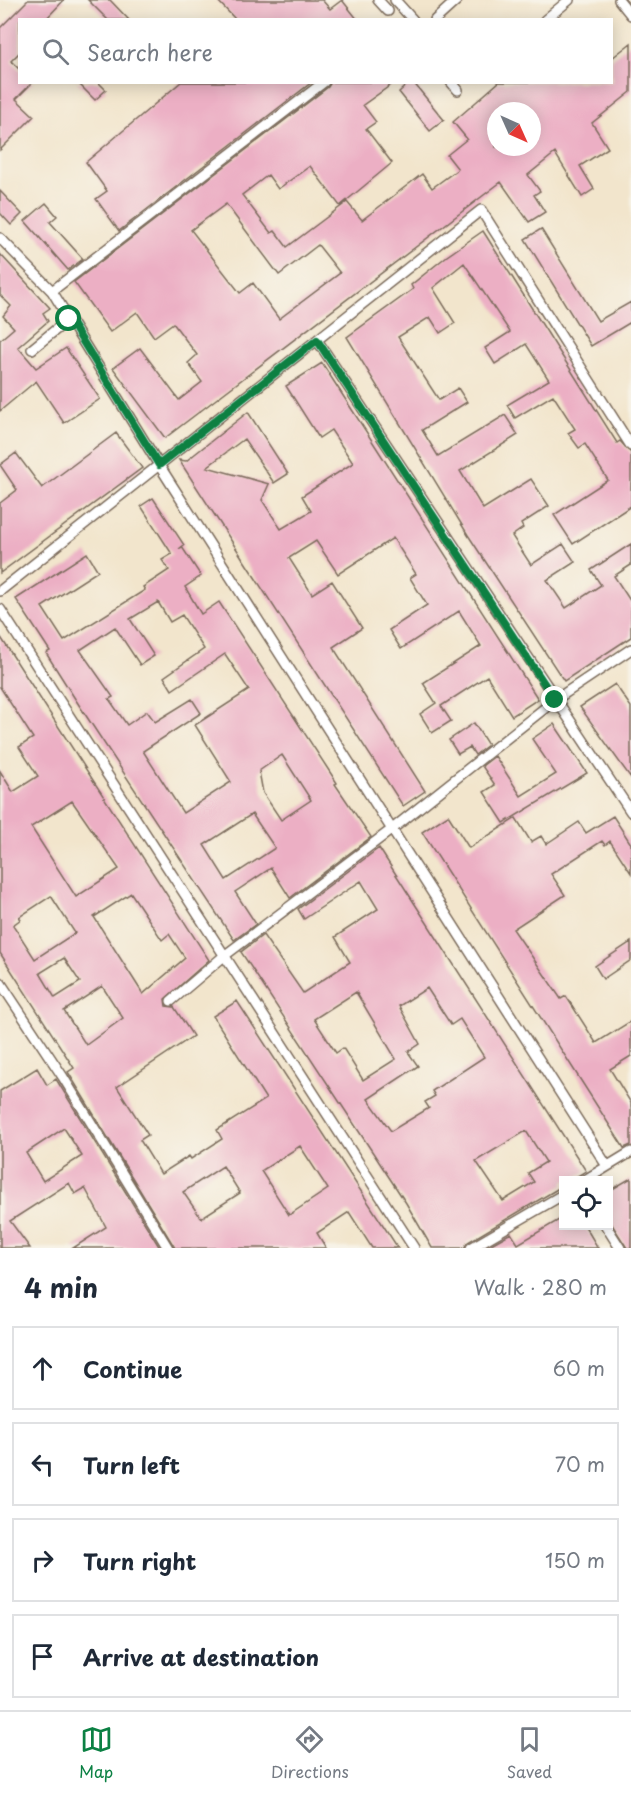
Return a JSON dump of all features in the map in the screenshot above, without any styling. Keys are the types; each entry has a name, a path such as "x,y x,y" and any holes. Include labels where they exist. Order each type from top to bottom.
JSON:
{"lane":[{"path":"378,0 388,11"},
{"path":"395,0 410,18"},
{"path":"437,18 457,0"},
{"path":"547,18 569,0"},
{"path":"620,0 631,15"},
{"path":"52,291 321,84"},
{"path":"0,591 481,210 631,446"},
{"path":"0,238 52,291 159,465 607,1166"},
{"path":"32,349 69,319"},
{"path":"317,340 631,812"},
{"path":"0,609 414,1248"},
{"path":"171,1001 224,956 391,830 555,700 631,649"},
{"path":"0,982 63,1077 168,1248"},
{"path":"591,1176 631,1152"},
{"path":"471,1248 559,1197"},
{"path":"609,1230 620,1248"}],"building":[{"path":"28,0 64,0 47,18 18,18 18,54 11,61 18,68 18,84 31,84 16,99 34,116 0,150 0,28"},
{"path":"88,0 110,0 127,18 106,18"},
{"path":"217,0 322,0 330,9 342,0 356,18 234,18"},
{"path":"631,43 631,92 592,123 608,148 580,166 594,189 582,197 555,153 528,175 540,191 534,195 545,212 529,222 501,182 165,438 113,368 140,348 179,400 202,382 188,363 197,355 173,323 154,337 137,312 110,332 74,282 330,84 392,84 363,105 376,122 366,129 392,163 340,206 310,166 278,189 268,175 242,195 271,233 275,231 287,247 347,202 362,220 422,174 432,188 458,169 447,155 467,139 453,122 497,84 613,84 613,57","holes":["226,204 279,275 318,245 340,273 279,319 253,283 240,293 191,230"]},
{"path":"79,84 100,84 106,90 95,100"},
{"path":"179,84 309,84 119,231 96,199 107,191 86,162"},
{"path":"408,84 415,84 444,120 430,131 399,92"},
{"path":"0,191 22,214 11,225 0,213"},
{"path":"46,203 57,216 50,222 83,259 68,270 25,221"},
{"path":"541,229 598,321 631,302 631,322 591,346 525,239"},
{"path":"483,231 617,443 620,441 631,453 631,506 573,544 554,515 608,480 585,444 579,448 568,433 575,429 553,395 515,418 507,405 549,380 526,344 495,364 485,348 510,332 464,263 433,288 455,323 440,333 430,317 398,337 439,400 458,388 467,402 422,430 438,456 505,415 518,435 460,471 483,509 531,479 549,506 521,524 523,528 512,536 531,565 563,544 575,562 547,580 566,608 601,585 591,570 631,544 631,565 614,576 631,602 631,637 564,681 468,535 347,337 413,289 411,285"},
{"path":"0,254 50,308 43,313 48,321 18,347 36,368 66,348 100,399 64,423 36,381 0,411 0,340 14,328 3,316 11,306 0,295"},
{"path":"322,363 538,699 512,716 487,676 441,706 451,721 432,733 420,714 436,703 423,683 481,646 459,611 401,649 389,630 427,605 410,578 416,574 393,538 338,574 316,541 289,558 312,594 332,581 362,628 333,647 425,791 403,806 179,460 186,461 248,412 288,474 274,483 244,439 207,467 269,484 262,500 281,529 311,511 302,496 353,463 331,430 319,438 286,386"},
{"path":"116,433 142,468 0,573 0,503 17,490 0,465 16,453 42,488"},
{"path":"153,498 184,545 179,549 182,547 201,576 185,587 201,614 219,602 371,837 290,898 271,868 235,892 256,924 234,940 79,705 46,653 50,651 16,599 87,553 98,571 42,607 64,641 145,590 143,587 169,570 162,560 172,554 141,506","holes":["158,602 170,622 182,615 204,649 164,677 172,690 225,654 249,690 195,725 231,782 183,813 143,751 201,713 192,699 155,722 147,711 127,725 109,699 113,697 80,650 115,627 140,665 154,656 130,619","282,755 311,800 281,820 263,793 259,771","252,814 275,848 226,880 204,845"]},
{"path":"0,636 209,960 165,999 166,1006 174,1007 193,1036 117,1087 148,1135 140,1140 161,1174 189,1156 191,1159 222,1139 217,1130 266,1099 213,1016 237,1001 398,1248 372,1248 349,1212 317,1233 326,1248 175,1248 68,1072 74,1068 0,953 0,771 13,792 38,776 19,747 33,738 0,687","holes":["72,801 119,869 76,897 31,827","131,893 162,940 169,934 185,958 143,994 94,917","51,896 75,933 35,959 13,925 21,919 19,917","64,958 80,982 55,998 40,973","102,986 123,1018 86,1045 64,1011","300,1146 328,1189 289,1215 261,1171","223,1166 240,1193 201,1218 183,1192"]},
{"path":"615,684 631,707 631,778 580,707"},
{"path":"474,723 488,745 475,755 470,747 458,754 449,740"},
{"path":"554,724 587,773 504,823 484,792 495,785 482,766 495,756 521,796 556,774 532,739"},
{"path":"448,815 469,848 516,818 531,842 541,836 546,844 579,822 586,833 613,816 631,844 631,873 610,841 605,845 602,841 551,874 565,895 513,929 561,999 566,996 596,1043 631,1021 631,1056 610,1069 631,1103 631,1145 624,1148 422,832"},
{"path":"379,848 586,1171 578,1176 559,1176 559,1188 468,1242 464,1248 432,1248 406,1203 241,952 263,935 303,993 350,962 335,937 378,909 361,881 304,919 298,909","holes":["427,988 451,1025 460,1019 484,1057 432,1091 435,1096 425,1102 429,1108 391,1131 368,1099 418,1066 408,1052 420,1044 399,1006","356,992 396,1059 363,1080 343,1048 336,1053 314,1019","526,1131 546,1162 528,1173 534,1182 503,1201 476,1161"]},
{"path":"631,942 631,960 603,979 595,966"},
{"path":"37,1068 47,1085 56,1079 160,1248 73,1248 106,1227 85,1188 75,1194 69,1183 10,1221 30,1248 0,1248 0,1091","holes":["64,1128 82,1156 43,1181 26,1153"]},
{"path":"631,1178 631,1248 627,1248 613,1226 613,1189"},
{"path":"559,1220 559,1230 587,1230 598,1248 484,1248 511,1233 518,1244"}],"route":[{"path":"69,319 159,465 317,340 555,700"}]}
